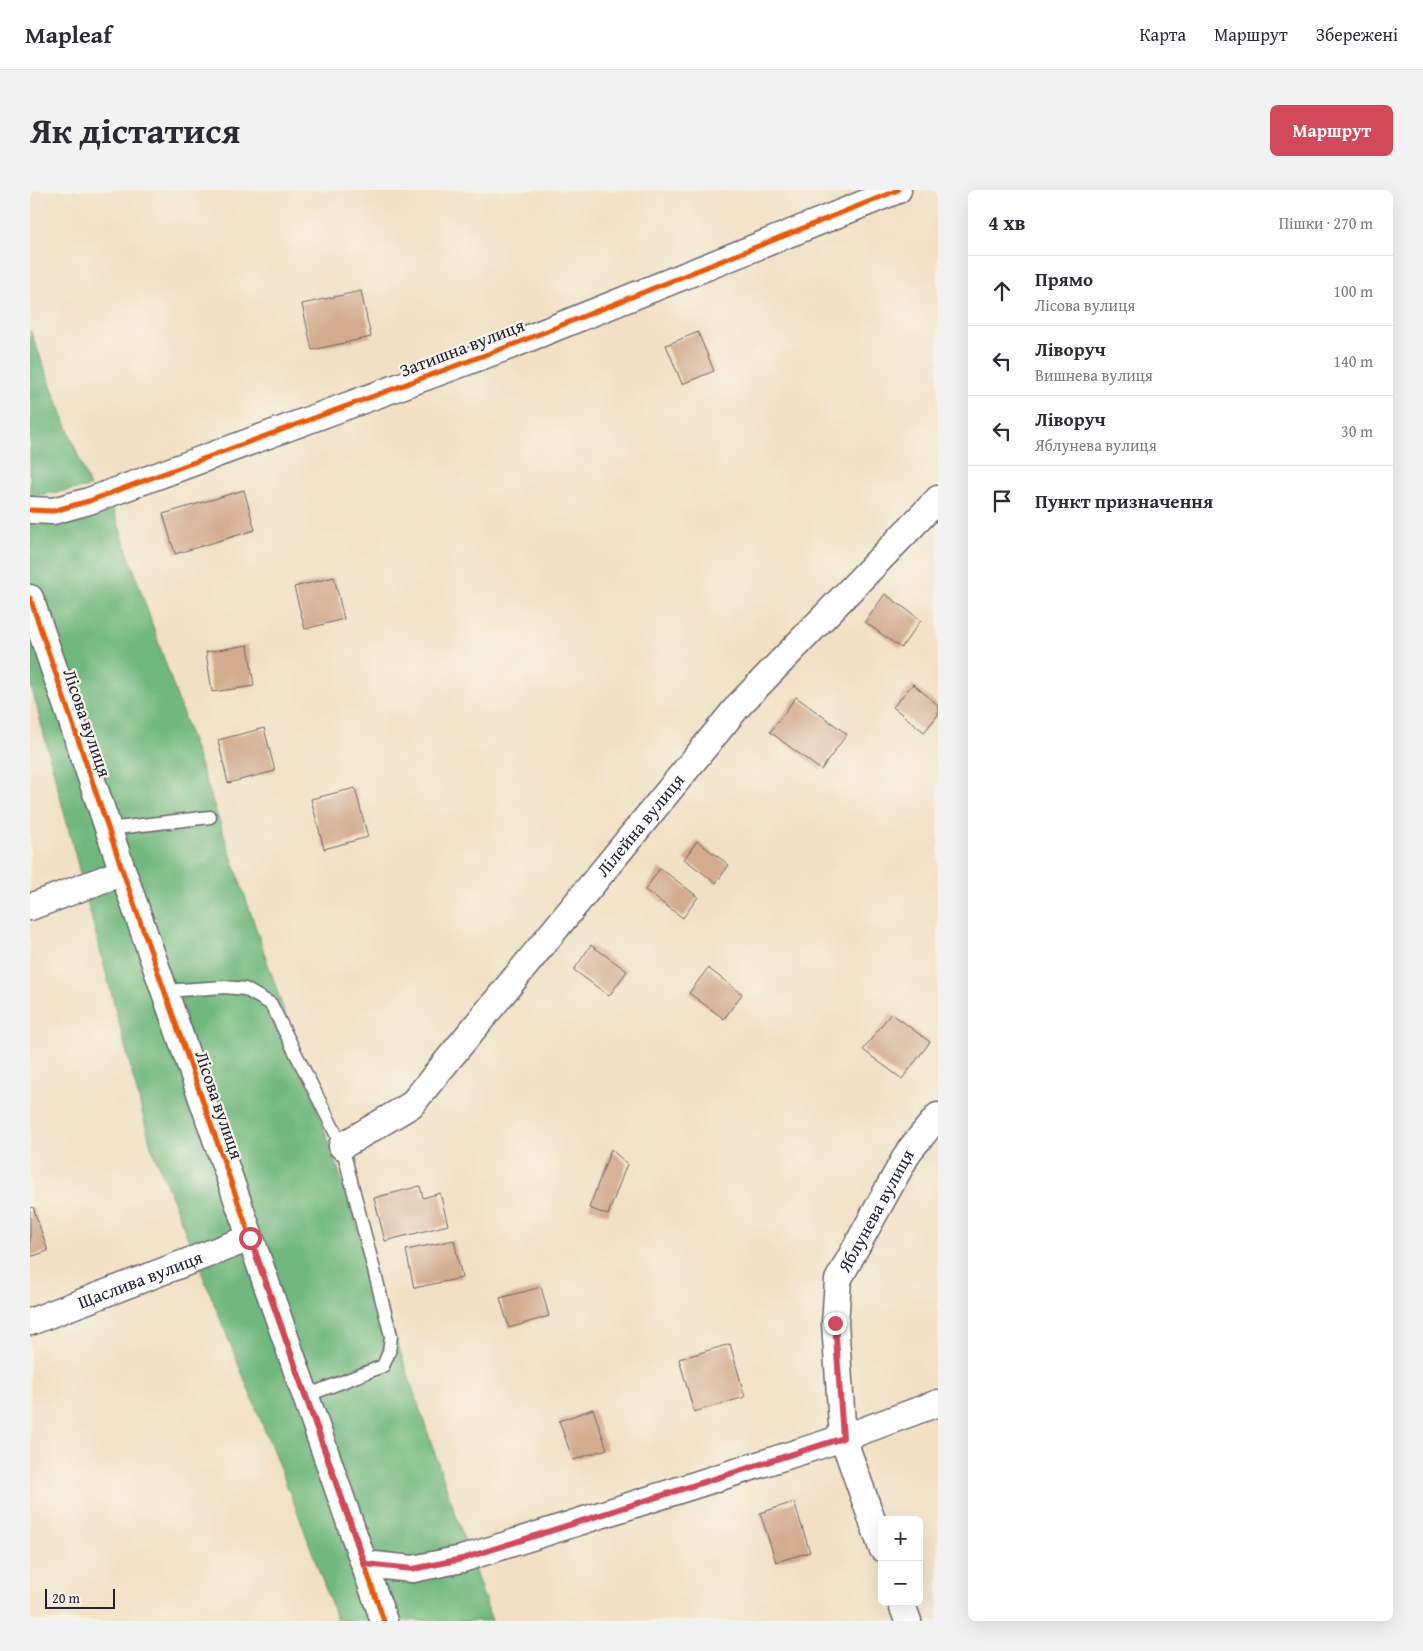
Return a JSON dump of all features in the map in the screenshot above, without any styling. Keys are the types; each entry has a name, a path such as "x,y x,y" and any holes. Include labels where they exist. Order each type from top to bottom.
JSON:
{"street":[{"name":"Затишна вулиця","path":"30,510 53,511 90,501 512,345 898,190"},
{"name":"Лілейна вулиця","path":"342,1146 411,1105 739,705 938,499"},
{"name":"Лісова вулиця","path":"30,598 122,872 384,1621"},
{"path":"30,907 122,872"},
{"name":"Яблунева вулиця","path":"878,1537 843,1438 835,1323 838,1280 909,1151 938,1116"},
{"name":"Щаслива вулиця","path":"30,1322 250,1238"},
{"path":"365,1564 413,1569 462,1559 843,1438 938,1403"},
{"path":"902,1606 908,1621"}],"lane":[{"path":"108,829 210,817"},
{"path":"164,991 225,987 245,989 271,1004 342,1146 391,1336 389,1352 383,1366 306,1396"}],"green space":[{"path":"30,330 90,487 30,495"},
{"path":"113,509 492,1621 337,1621 300,1518 151,1146 30,681 30,516"}],"building":[{"path":"361,291 371,337 312,350 302,304"},
{"path":"698,332 714,371 682,384 666,345"},
{"path":"244,490 255,530 175,554 163,514"},
{"path":"334,577 344,619 305,629 294,587"},
{"path":"885,594 921,620 901,648 865,622"},
{"path":"248,645 254,686 212,692 206,652"},
{"path":"913,684 938,705 938,715 924,732 893,707"},
{"path":"796,697 847,734 821,770 770,732"},
{"path":"264,728 275,771 228,783 218,740"},
{"path":"355,788 368,837 324,849 311,799"},
{"path":"697,841 729,865 716,883 684,859"},
{"path":"660,868 698,897 683,918 645,890"},
{"path":"591,945 627,971 609,996 574,970"},
{"path":"708,968 742,994 724,1019 689,993"},
{"path":"891,1013 930,1042 902,1079 863,1050"},
{"path":"611,1149 627,1164 608,1215 589,1208"},
{"path":"420,1186 423,1198 440,1193 448,1225 385,1241 374,1198"},
{"path":"33,1207 48,1251 30,1257 30,1208"},
{"path":"454,1240 462,1278 414,1288 406,1250"},
{"path":"541,1287 549,1316 509,1328 500,1298"},
{"path":"730,1344 745,1397 694,1412 679,1359"},
{"path":"593,1409 607,1449 573,1460 559,1421"},
{"path":"794,1502 810,1552 776,1562 760,1513"}],"cycle path":[{"path":"30,510 53,511 89,501 512,345 898,190"},
{"path":"30,598 123,872 384,1621"}],"route":[{"path":"250,1238 365,1564 413,1569 462,1559 843,1438 835,1323"}]}
